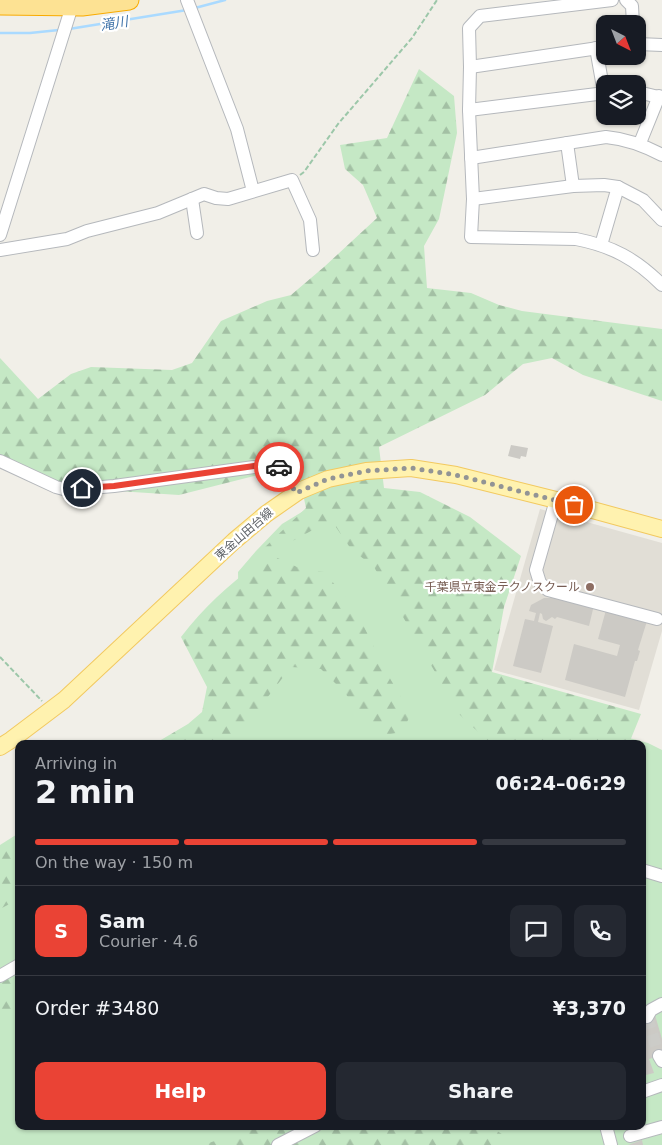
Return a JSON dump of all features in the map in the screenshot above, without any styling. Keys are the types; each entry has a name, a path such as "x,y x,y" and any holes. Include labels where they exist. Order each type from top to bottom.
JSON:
{"highway":[{"path":"1,3 72,6 130,0"}],"main road":[{"name":"東金山田台線","path":"0,747 64,700 234,541 266,514 296,493 328,479 366,471 411,468 456,475 662,529"}],"street":[{"path":"187,0 237,129 253,191"},
{"path":"612,0 480,16 469,28 468,110 473,199 471,236 576,239 601,245 617,250 632,259 662,285"},
{"path":"626,0 632,6 632,15"},
{"path":"0,235 72,6"},
{"path":"646,44 662,45"},
{"path":"470,67 596,48"},
{"path":"468,110 596,94"},
{"path":"640,143 660,97 646,94"},
{"path":"471,158 606,137 623,138 640,143 662,155"},
{"path":"567,143 573,186"},
{"path":"0,250 67,239 87,231 158,213 204,194 228,199 292,180 310,220 314,250"},
{"path":"473,199 573,186 618,187 642,200 662,220"},
{"path":"601,245 618,187"},
{"path":"192,199 197,233"},
{"path":"0,460 56,487 67,490 114,486 254,466 281,467 296,493"},
{"path":"556,500 536,570 540,584 548,590 657,619"},
{"path":"646,871 662,876"},
{"path":"0,976 15,967"},
{"path":"647,1017 651,1010 662,1004"},
{"path":"646,1091 662,1085"},
{"path":"630,1136 662,1127"},
{"path":"278,1145 307,1130"},
{"path":"607,1130 611,1145"}],"path":[{"path":"292,180 304,172 338,124 412,38 437,0"},
{"path":"0,657 50,710"}],"shaded area":[{"name":"千葉県立東金テクノスクール","path":"540,509 662,543 662,631 639,710 494,670"}],"green space":[{"path":"419,69 454,96 457,133 439,219 424,246 427,288 471,293 499,305 522,311 662,329 662,401 583,375 552,358 523,364 485,395 379,447 384,488 420,492 470,517 521,556 504,607 492,672 641,714 630,740 487,740 460,715 374,567 351,549 331,520 287,544 264,548 306,508 297,465 179,495 56,487 0,459 0,358 38,399 71,374 91,367 172,370 192,363 221,321 267,301 291,295 377,218 363,185 345,169 340,145 387,138"},
{"path":"315,504 345,526 390,585 461,693 637,740 164,740 206,713 239,632 238,572 282,524"},
{"path":"269,554 297,567 324,572 355,608 385,670 411,714 402,732 379,736 344,692 321,669 291,667 253,716 229,740 161,740 188,724 202,712 207,687 181,637 222,592"},
{"path":"646,742 648,743 662,750 662,1145 0,1145 0,845 15,836 15,1130 646,1130"},
{"path":"15,840 15,901 0,909 0,847 5,848"},
{"path":"15,964 15,1009 0,1015 0,972"},
{"path":"246,1130 496,1130 509,1139 504,1145 203,1145"}],"building":[{"path":"511,445 528,448 526,457 521,456 520,459 508,456"},
{"path":"552,594 594,605 589,626 557,617 555,619 552,617 546,621 540,613 538,622 553,626 541,673 513,666 525,619 534,621 536,613 529,611 531,605 544,598 550,598"},
{"path":"606,610 647,621 638,650 640,651 637,661 635,661 625,697 565,680 574,644 617,656 620,645 598,639"},
{"path":"655,1015 662,1039 662,1055 649,1059 654,1073 646,1075 646,1017"},
{"path":"642,1140 643,1145 628,1145"}],"waterway":[{"name":"滝川","path":"195,8 225,0"},
{"name":"滝川","path":"69,29 187,10"},
{"name":"滝川","path":"0,33 30,33 59,30"}],"tunnel":[{"path":"647,1017 659,1056"}],"way so far":[{"path":"279,467 281,467 296,493 328,479 366,471 411,468 456,475 574,505"}],"place":[{"name":"千葉県立東金テクノスクール","path":"590,587"}],"route":[{"path":"82,488 114,486 254,466 279,467"}]}
